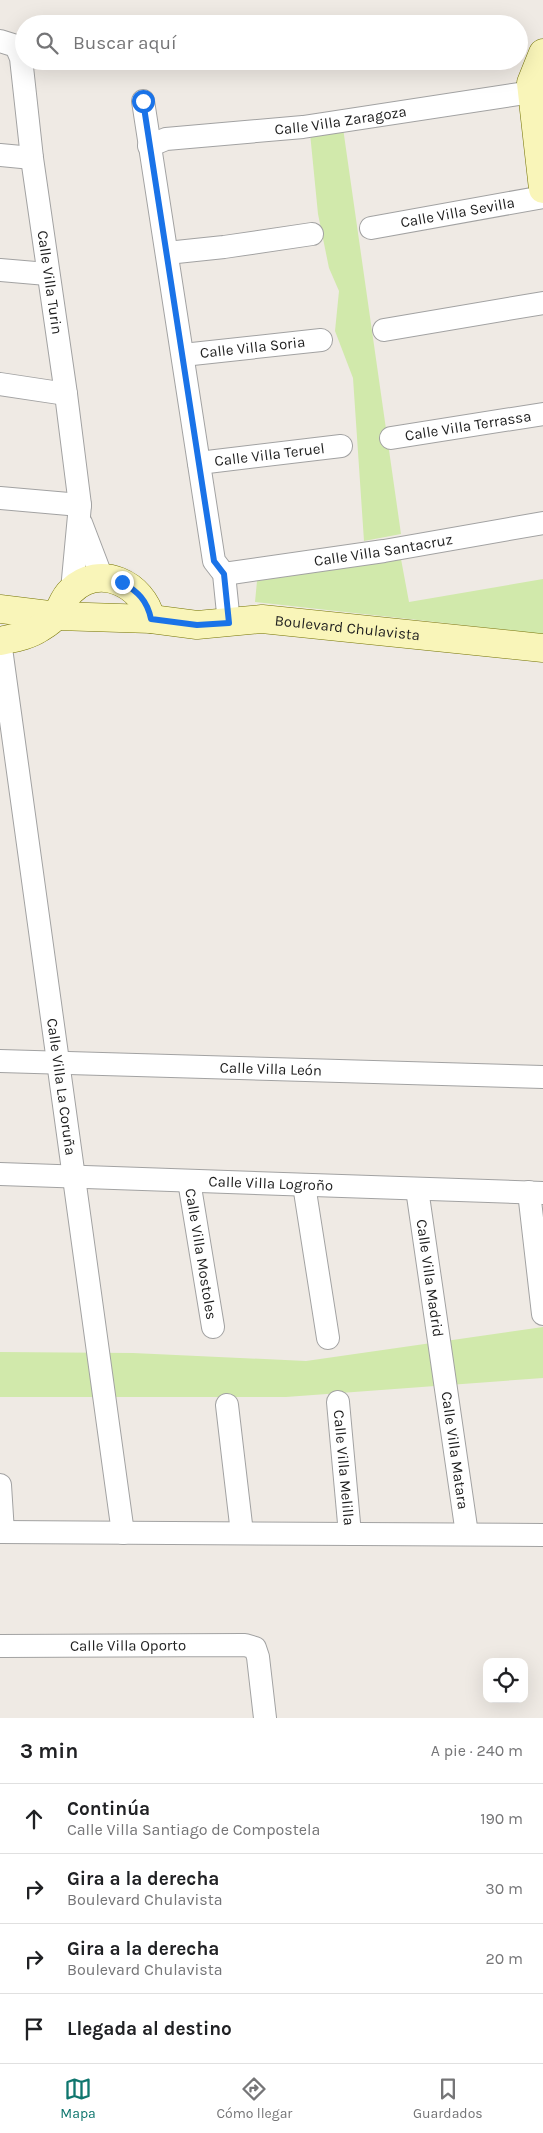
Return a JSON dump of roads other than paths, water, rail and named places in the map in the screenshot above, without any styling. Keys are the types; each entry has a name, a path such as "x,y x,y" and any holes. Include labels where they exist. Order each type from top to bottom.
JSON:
{"street":[{"path":"543,53 531,83 543,189"},
{"name":"Calle Villa Turin","path":"22,70 47,274 66,394 80,512 102,578"},
{"name":"Calle Villa Zaragoza","path":"149,146 166,139 303,127 532,92"},
{"path":"143,101 214,561 224,574 229,623"},
{"path":"0,155 32,158"},
{"name":"Calle Villa Sevilla","path":"371,228 543,197"},
{"path":"167,253 312,234"},
{"path":"0,270 47,274"},
{"path":"384,330 543,303"},
{"name":"Calle Villa Soria","path":"183,355 321,340"},
{"path":"0,384 66,394"},
{"name":"Calle Villa Terrassa","path":"391,438 543,414"},
{"name":"Calle Villa Teruel","path":"199,463 341,446"},
{"path":"0,498 80,512"},
{"name":"Calle Villa Turin","path":"72,590 80,512"},
{"name":"Calle Villa Santacruz","path":"224,574 384,551 543,523"},
{"path":"0,641 20,637 39,629 57,616 61,603 72,590 86,581 102,578 122,582 138,592 148,605 151,619"},
{"name":"Boulevard Chulavista","path":"0,609 57,616 151,619 197,625 262,619 543,648"},
{"name":"Calle Villa La Coruña","path":"0,641 123,1533"},
{"name":"Calle Villa León","path":"0,1061 543,1077"},
{"name":"Calle Villa Logroño","path":"0,1174 536,1193"},
{"name":"Calle Villa Mostoles","path":"189,1181 213,1327"},
{"path":"304,1185 328,1338"},
{"name":"Calle Villa Madrid","path":"418,1189 443,1366"},
{"path":"536,1193 543,1314"},
{"name":"Calle Villa Matara","path":"443,1366 466,1534"},
{"name":"Calle Villa Melilla","path":"338,1402 350,1534"},
{"path":"226,1406 242,1533"},
{"path":"0,1485 2,1532 543,1535"},
{"name":"Calle Villa Oporto","path":"0,1646 245,1645 255,1648 258,1657 265,1718"}]}
